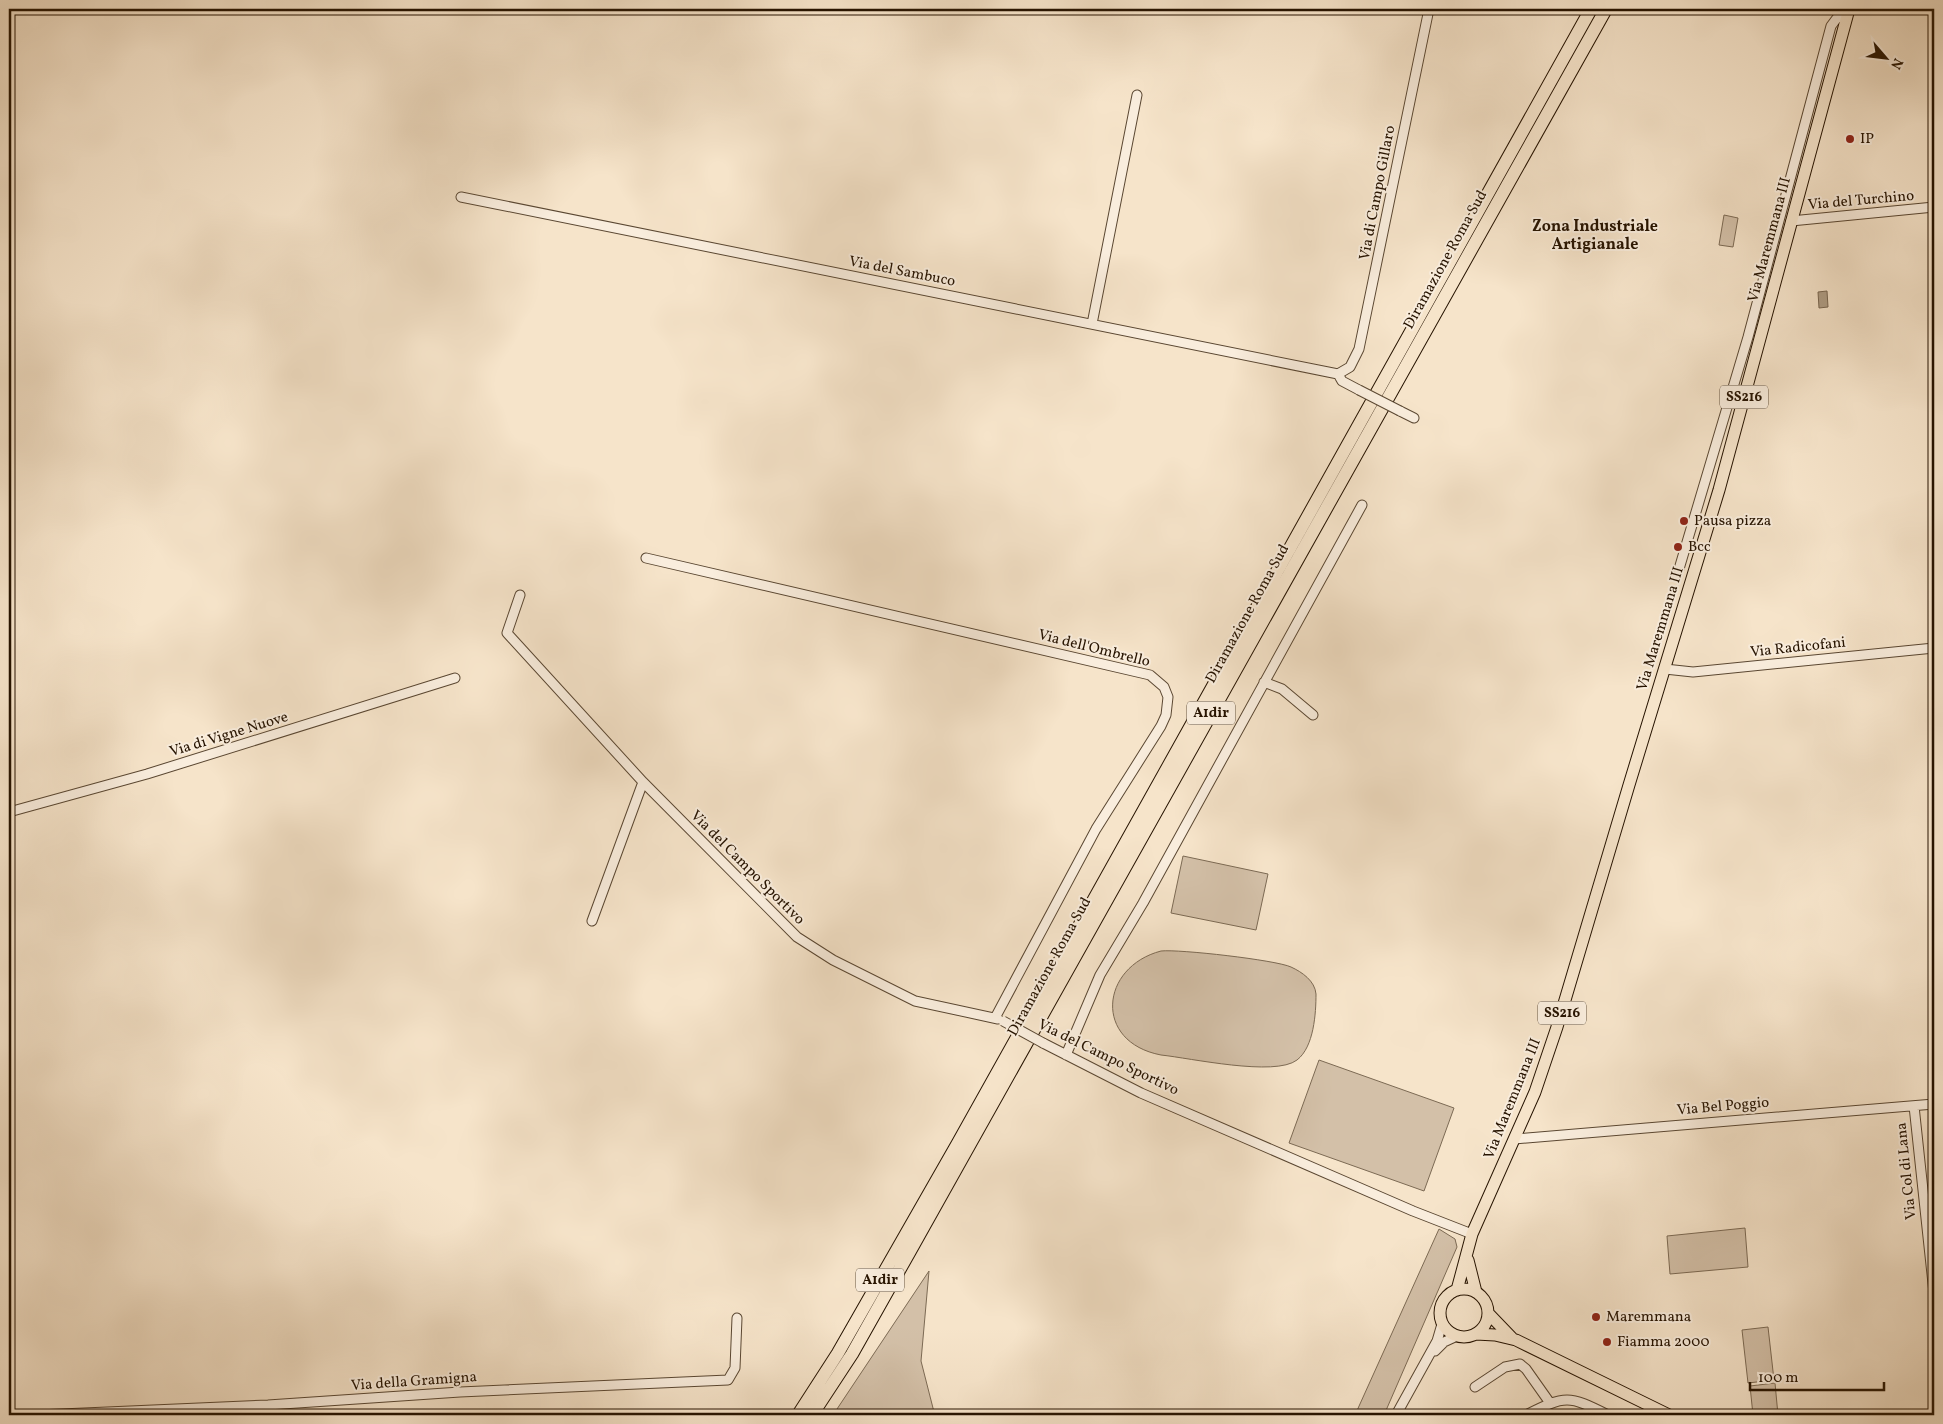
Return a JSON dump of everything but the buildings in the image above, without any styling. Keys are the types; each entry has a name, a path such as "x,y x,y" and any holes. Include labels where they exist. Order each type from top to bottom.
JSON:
{"highway":[{"name":"Diramazione Roma Sud","path":"798,1415 838,1353 953,1151 1591,9"},
{"name":"Diramazione Roma Sud","path":"812,1415 852,1354 915,1243 1606,9"}],"main road":[{"name":"Via Maremmana III","path":"1442,1324 1440,1307 1444,1300 1457,1290 1472,1234 1514,1139 1550,1050 1719,490 1848,12"},
{"name":"Via Maremmana III","path":"1468,1247 1470,1273 1476,1292 1485,1301 1488,1313 1516,1340"},
{"path":"1457,1290 1467,1289 1476,1292"},
{"path":"1476,1334 1485,1325 1488,1313"},
{"path":"1442,1324 1448,1332 1457,1336"},
{"name":"Via Maremmana III","path":"1457,1336 1495,1335 1516,1340 1669,1415"}],"street":[{"name":"Via di Campo Gillaro","path":"1338,374 1350,368 1359,349 1429,9"},
{"path":"1679,569 1750,330 1831,26 1836,18 1848,12"},
{"path":"1092,324 1137,94"},
{"name":"Via del Sambuco","path":"461,197 1338,374"},
{"name":"Via del Turchino","path":"1791,221 1934,207"},
{"path":"1338,374 1342,381 1414,418"},
{"path":"1066,1055 1100,975 1143,903 1362,505"},
{"name":"Via dell'Ombrello","path":"646,558 1150,675 1164,687 1168,706 1161,726 1096,829 999,1019"},
{"name":"Via del Campo Sportivo","path":"520,595 508,633 644,782 761,903 808,946 915,1001 999,1019 1141,1093 1413,1211 1472,1234"},
{"name":"Via Radicofani","path":"1664,669 1693,672 1934,648"},
{"name":"Via di Vigne Nuove","path":"9,812 146,774 455,678"},
{"path":"1264,682 1282,689 1313,716"},
{"path":"592,921 644,782"},
{"name":"Via Bel Poggio","path":"1514,1139 1934,1104"},
{"name":"Via Col di Lana","path":"1914,1106 1934,1293"},
{"name":"Via della Gramigna","path":"38,1415 268,1405 460,1392 728,1380 735,1368 737,1318"},
{"path":"1396,1415 1437,1341 1442,1324"},
{"path":"1426,1361 1442,1344 1457,1336"},
{"path":"1475,1387 1505,1367 1517,1364 1526,1368 1550,1403"},
{"path":"1526,1415 1560,1400 1574,1400 1608,1415"},
{"path":"268,1405 269,1415"}],"shaded area":[{"path":"1724,215 1738,218 1733,247 1719,245"},
{"path":"1827,291 1828,307 1819,308 1818,292"},
{"path":"1183,856 1268,874 1256,930 1171,913"},
{"path":"1161,951 1206,953 1267,961 1291,967 1303,974 1311,981 1316,994 1313,1029 1303,1054 1297,1060 1286,1065 1252,1067 1161,1055 1139,1047 1124,1036 1115,1021 1113,1004 1116,988 1126,972 1141,960"},
{"path":"1319,1060 1454,1108 1424,1191 1289,1143"},
{"path":"1745,1228 1748,1267 1670,1274 1667,1236"},
{"path":"1439,1229 1455,1239 1457,1247 1384,1415 1355,1415"},
{"path":"929,1271 921,1361 934,1412 938,1415 833,1415"},
{"path":"1768,1327 1774,1380 1748,1383 1742,1330"},
{"path":"1775,1383 1778,1415 1753,1415 1750,1386"}],"place":[{"name":"IP","path":"1850,139"},
{"name":"Pausa pizza","path":"1684,521"},
{"name":"Bcc","path":"1678,547"},
{"name":"Maremmana","path":"1596,1317"},
{"name":"Fiamma 2000","path":"1607,1342"}],"district":[{"name":"Zona Industriale Artigianale","path":"1595,236"}]}
